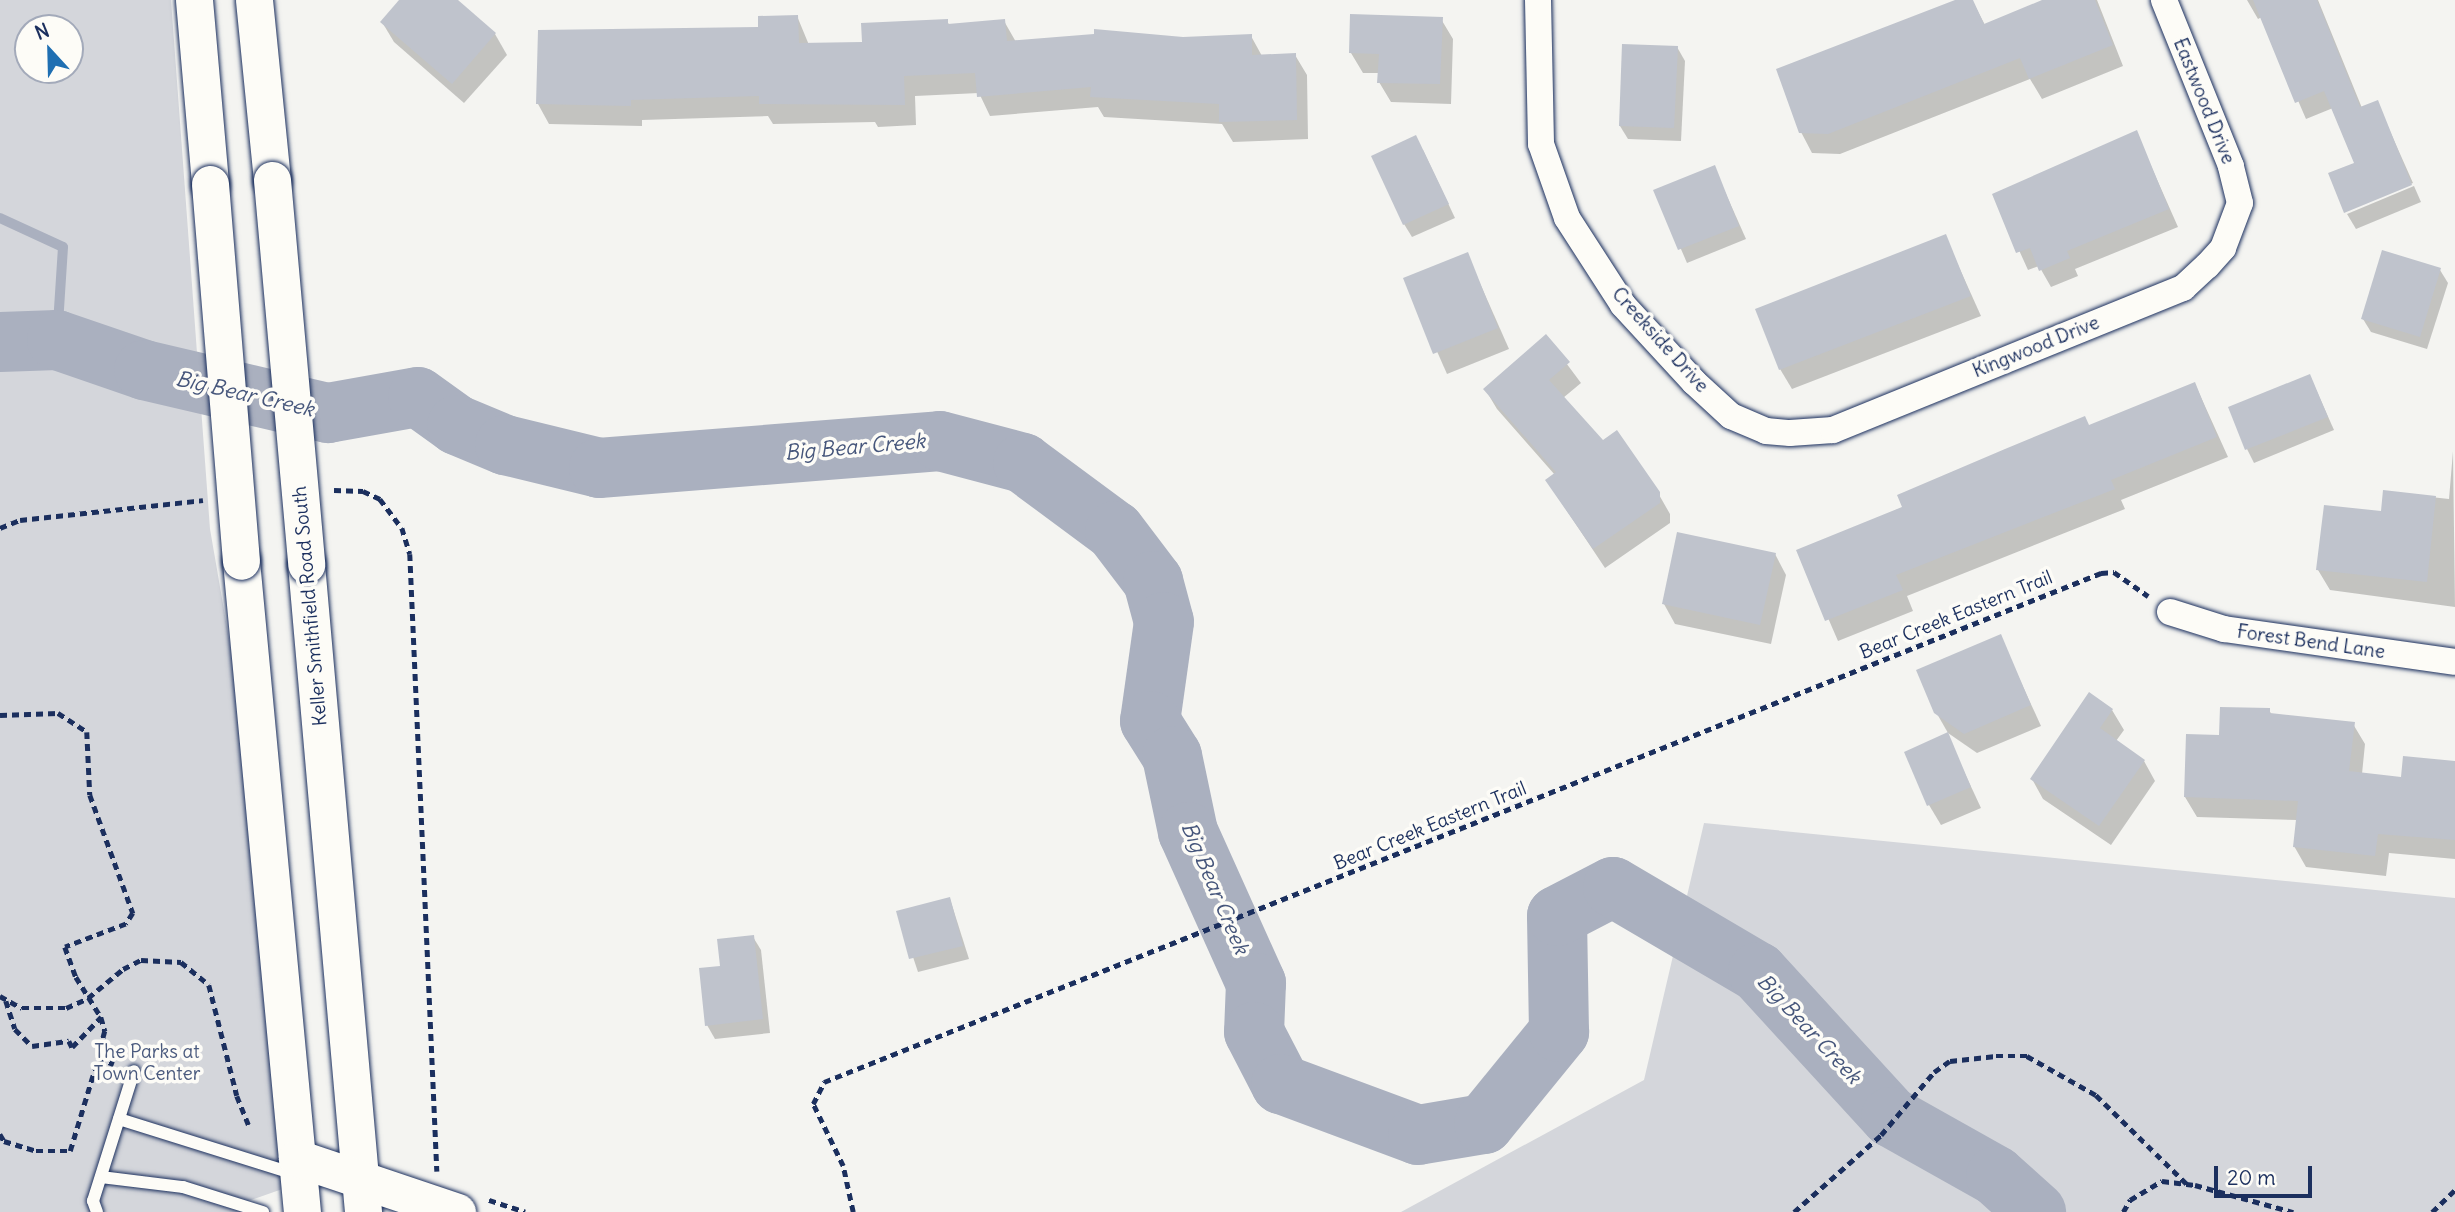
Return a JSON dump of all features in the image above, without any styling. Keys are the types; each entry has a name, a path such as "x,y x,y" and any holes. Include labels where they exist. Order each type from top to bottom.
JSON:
{"main road":[{"path":"194,0 241,561 302,1212"},
{"name":"Keller Smithfield Road South","path":"254,0 362,1196"},
{"path":"298,1166 362,1196 457,1212"}],"street":[{"name":"Creekside Drive","path":"1538,0 1541,144 1567,218 1623,305 1694,382 1731,416 1766,431 1790,433"},
{"name":"Eastwood Drive","path":"2164,0 2231,166 2240,203"},
{"name":"Kingwood Drive","path":"1790,433 1833,430 2183,288 2223,248 2240,203"},
{"name":"Forest Bend Lane","path":"2170,612 2224,629 2455,662"}],"lane":[{"path":"97,1212 93,1201 134,1071"},
{"path":"119,1119 230,1157 298,1166"},
{"path":"101,1177 183,1187 263,1212"}],"path":[{"name":"Bear Creek Eastern Trail","path":"853,1212 843,1166 813,1104 824,1082 2101,573 2114,572 2170,612"},
{"path":"0,715 58,713 87,732 90,795 133,914 126,924 65,947 88,998 101,1017 105,1031 70,1151 36,1151 4,1142 0,1134"},
{"path":"0,996 22,1008 66,1008 88,998 123,969 141,960 181,962 209,985 237,1096 249,1125"},
{"path":"6,1000 15,1029 32,1046 69,1041 72,1046 101,1017"},
{"path":"1794,1212 1881,1135 1934,1072 1950,1061 2027,1056 2095,1095 2187,1184"},
{"path":"98,1058 134,1071"},
{"path":"2123,1212 2130,1200 2162,1181 2187,1184 2293,1212"},
{"path":"2431,1212 2455,1190"}],"green space":[{"name":"The Parks at Town Center","path":"0,0 171,0 210,529 272,888 308,1180 248,1201 252,1212 0,1212"},
{"path":"1704,823 2455,898 2455,1212 1401,1212 1644,1080"}],"building":[{"path":"399,0 458,0 496,33 452,84 380,22"},
{"path":"1955,0 1973,0 1984,24 2042,0 2095,0 2113,45 2029,79 2020,58 1828,134 1799,133 1776,69"},
{"path":"2253,0 2317,0 2360,107 2378,100 2412,185 2344,213 2328,173 2354,163 2324,91 2295,103"},
{"path":"1350,14 1443,17 1440,84 1377,83 1379,54 1349,53"},
{"path":"798,15 799,43 862,42 861,23 948,19 948,24 1005,19 1007,41 1094,34 1094,29 1183,37 1252,34 1252,55 1296,53 1297,120 1219,122 1219,104 1090,97 1091,87 977,97 975,73 904,76 905,105 759,104 759,96 631,100 631,106 536,104 538,30 758,27 758,16"},
{"path":"1622,44 1678,46 1674,128 1619,126"},
{"path":"2137,130 2169,209 2067,251 2070,258 2039,271 2030,248 2016,253 1992,194"},
{"path":"1416,135 1449,204 1403,225 1371,156"},
{"path":"1715,165 1739,226 1678,250 1653,190"},
{"path":"1946,234 1971,296 1779,370 1755,309"},
{"path":"2382,250 2441,268 2420,337 2361,319"},
{"path":"1468,252 1498,328 1433,354 1403,278"},
{"path":"1546,334 1570,362 1549,380 1603,440 1617,430 1660,492 1660,503 1593,549 1545,480 1556,472 1483,389"},
{"path":"2310,374 2328,417 2245,450 2228,407"},
{"path":"2195,382 2217,437 2111,480 2115,489 1896,575 1903,590 1825,621 1796,550 1902,507 1897,495 2005,449 2085,416 2089,425"},
{"path":"2383,490 2436,496 2427,582 2316,570 2324,505 2381,511"},
{"path":"1677,532 1776,553 1760,625 1662,604"},
{"path":"2001,634 2031,705 1964,734 1934,713 1916,670"},
{"path":"2089,692 2113,709 2100,728 2145,760 2099,826 2030,779"},
{"path":"2220,707 2270,708 2270,713 2355,722 2349,771 2401,777 2403,756 2455,761 2455,840 2378,834 2375,856 2293,847 2298,801 2184,797 2186,734 2219,735"},
{"path":"1948,732 1971,787 1927,806 1904,752"},
{"path":"950,897 963,946 909,959 896,911"},
{"path":"754,935 763,1019 705,1026 699,968 720,966 717,939"}],"waterway":[{"path":"0,218 63,247 57,340"},
{"name":"Big Bear Creek","path":"0,342 57,340 144,370 328,413 418,397 457,425 505,445 599,468 940,441 1023,463 1115,531 1153,581 1164,622 1150,721 1172,756 1188,832 1256,983 1254,1032 1281,1084 1418,1135 1484,1124 1559,1032 1557,916 1613,887 1758,972 1891,1117 1996,1176 2036,1212"}]}
